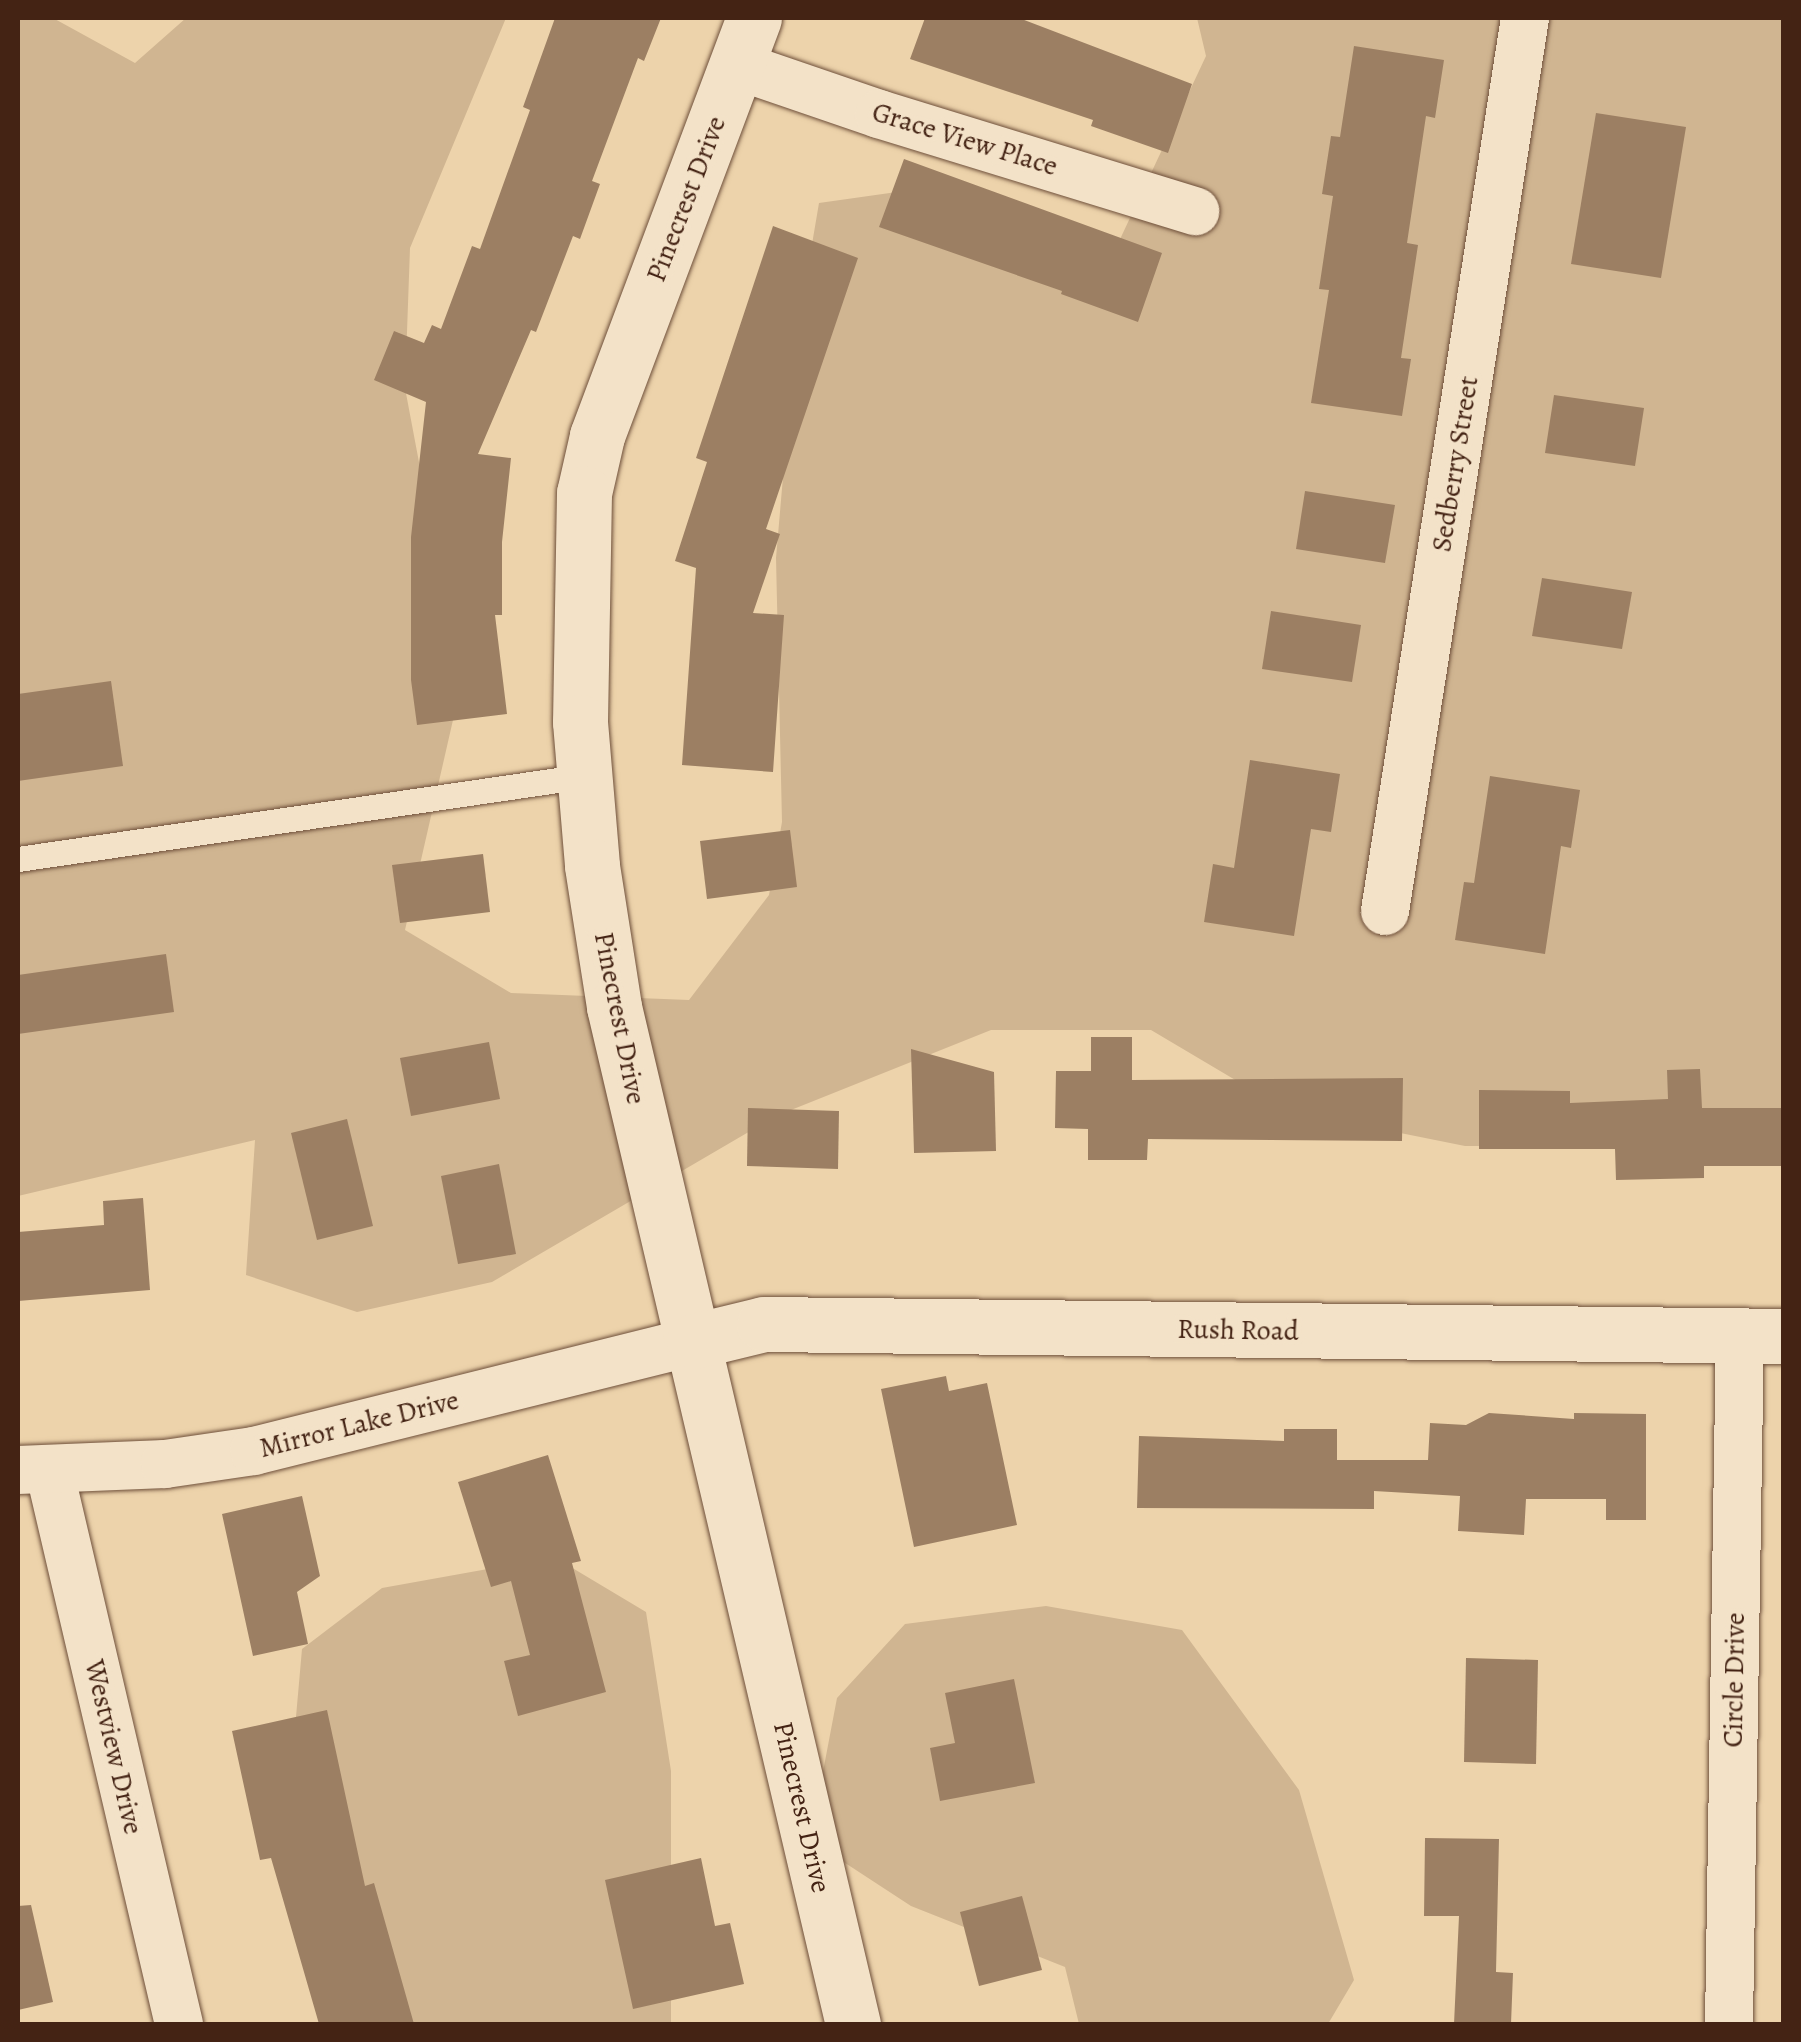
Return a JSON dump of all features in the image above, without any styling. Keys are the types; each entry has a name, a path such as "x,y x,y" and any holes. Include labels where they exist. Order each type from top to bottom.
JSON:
{"street":[{"name":"Sedberry Street","path":"1385,911 1525,18"},
{"name":"Grace View Place","path":"744,41 879,114 1195,211"},
{"name":"Pinecrest Drive","path":"744,41 597,436 584,492 579,627 585,776 592,866 614,1008 853,2024"},
{"name":"Rush Road","path":"694,1341 764,1324 1762,1336"},
{"name":"Circle Drive","path":"1729,2024 1762,1336"},
{"name":"Mirror Lake Drive","path":"34,1469 165,1464 254,1451 694,1341"},
{"name":"Westview Drive","path":"34,1469 179,2024"}],"lane":[{"path":"18,859 585,776"}],"shaded area":[{"path":"18,18 53,18 135,63 186,18 506,18 410,248 405,388 461,685 405,930 511,993 689,1000 769,895 782,822 776,558 794,350 819,203 911,190 1114,252 1206,56 1197,18 1783,18 1783,1146 1465,1146 1286,1110 1151,1030 991,1030 776,1116 492,1282 357,1312 246,1275 255,1140 18,1196"},
{"path":"554,1557 646,1612 671,1771 671,2024 367,2024 363,1986 289,1796 302,1649 382,1588"},
{"path":"1046,1606 1182,1630 1299,1790 1354,1980 1328,2024 1079,2024 1065,1967 911,1906 810,1840 837,1698 905,1624"}],"building":[{"path":"555,18 661,18 644,61 638,58 592,181 600,184 580,239 573,236 536,332 531,330 478,454 511,458 502,542 502,615 495,615 507,714 417,725 411,680 411,537 426,402 374,380 394,331 424,343 432,325 441,329 472,246 480,249 530,110 523,107"},
{"path":"925,18 1019,18 1192,84 1168,153 1091,126 1093,120 910,59"},
{"path":"1354,46 1444,60 1435,118 1426,116 1407,243 1418,245 1401,358 1411,359 1402,416 1311,403 1329,290 1319,289 1333,196 1322,194 1331,136 1340,137"},
{"path":"1596,113 1686,127 1661,278 1571,264"},
{"path":"904,159 1162,253 1138,322 879,227"},
{"path":"773,226 858,258 766,529 780,534 753,613 784,615 773,772 682,765 696,568 675,561 707,462 696,458"},
{"path":"1554,395 1644,408 1635,466 1545,453"},
{"path":"1305,491 1395,505 1385,563 1296,549"},
{"path":"1542,578 1632,592 1622,649 1532,636"},
{"path":"1271,611 1361,625 1352,682 1262,669"},
{"path":"111,681 123,766 18,781 18,694"},
{"path":"1250,760 1340,774 1331,832 1311,829 1294,936 1204,922 1213,864 1234,868"},
{"path":"1490,776 1580,790 1571,848 1561,846 1545,954 1455,940 1464,882 1474,883"},
{"path":"790,830 797,887 707,899 700,841"},
{"path":"483,854 490,912 400,923 392,865"},
{"path":"166,954 174,1012 18,1034 18,975"},
{"path":"1091,1037 1132,1037 1132,1080 1403,1078 1402,1141 1148,1139 1147,1160 1088,1160 1088,1129 1055,1128 1056,1071 1091,1071"},
{"path":"489,1042 500,1099 411,1116 400,1058"},
{"path":"911,1049 994,1072 996,1151 914,1153"},
{"path":"1700,1069 1702,1108 1784,1108 1784,1166 1704,1166 1704,1178 1616,1180 1615,1149 1479,1149 1479,1090 1570,1091 1570,1103 1668,1099 1667,1070"},
{"path":"748,1108 839,1111 838,1169 747,1166"},
{"path":"347,1119 373,1226 317,1240 291,1133"},
{"path":"499,1164 516,1254 458,1264 441,1176"},
{"path":"143,1198 150,1290 18,1301 18,1232 104,1225 103,1201"},
{"path":"946,1376 949,1391 987,1383 1017,1525 914,1547 881,1389"},
{"path":"1489,1413 1574,1419 1574,1413 1646,1414 1646,1520 1606,1520 1606,1499 1526,1499 1524,1535 1458,1531 1460,1496 1374,1491 1374,1509 1137,1508 1139,1436 1284,1441 1284,1429 1337,1429 1337,1460 1428,1460 1430,1423 1466,1425"},
{"path":"548,1455 581,1561 572,1563 606,1692 518,1716 504,1661 530,1655 511,1581 491,1587 458,1482"},
{"path":"302,1496 320,1576 297,1592 308,1644 253,1656 222,1514"},
{"path":"1466,1658 1538,1660 1536,1764 1464,1762"},
{"path":"1014,1679 1035,1783 940,1801 930,1748 955,1743 945,1693"},
{"path":"327,1710 365,1886 374,1883 414,2024 319,2024 271,1858 260,1860 232,1731"},
{"path":"1425,1838 1499,1839 1496,1972 1513,1973 1511,2024 1454,2024 1459,1916 1424,1916"},
{"path":"701,1858 715,1926 730,1923 744,1984 633,2009 605,1880"},
{"path":"1022,1896 1042,1970 979,1986 960,1912"},
{"path":"31,1905 53,2002 18,2010 18,1906"}]}
